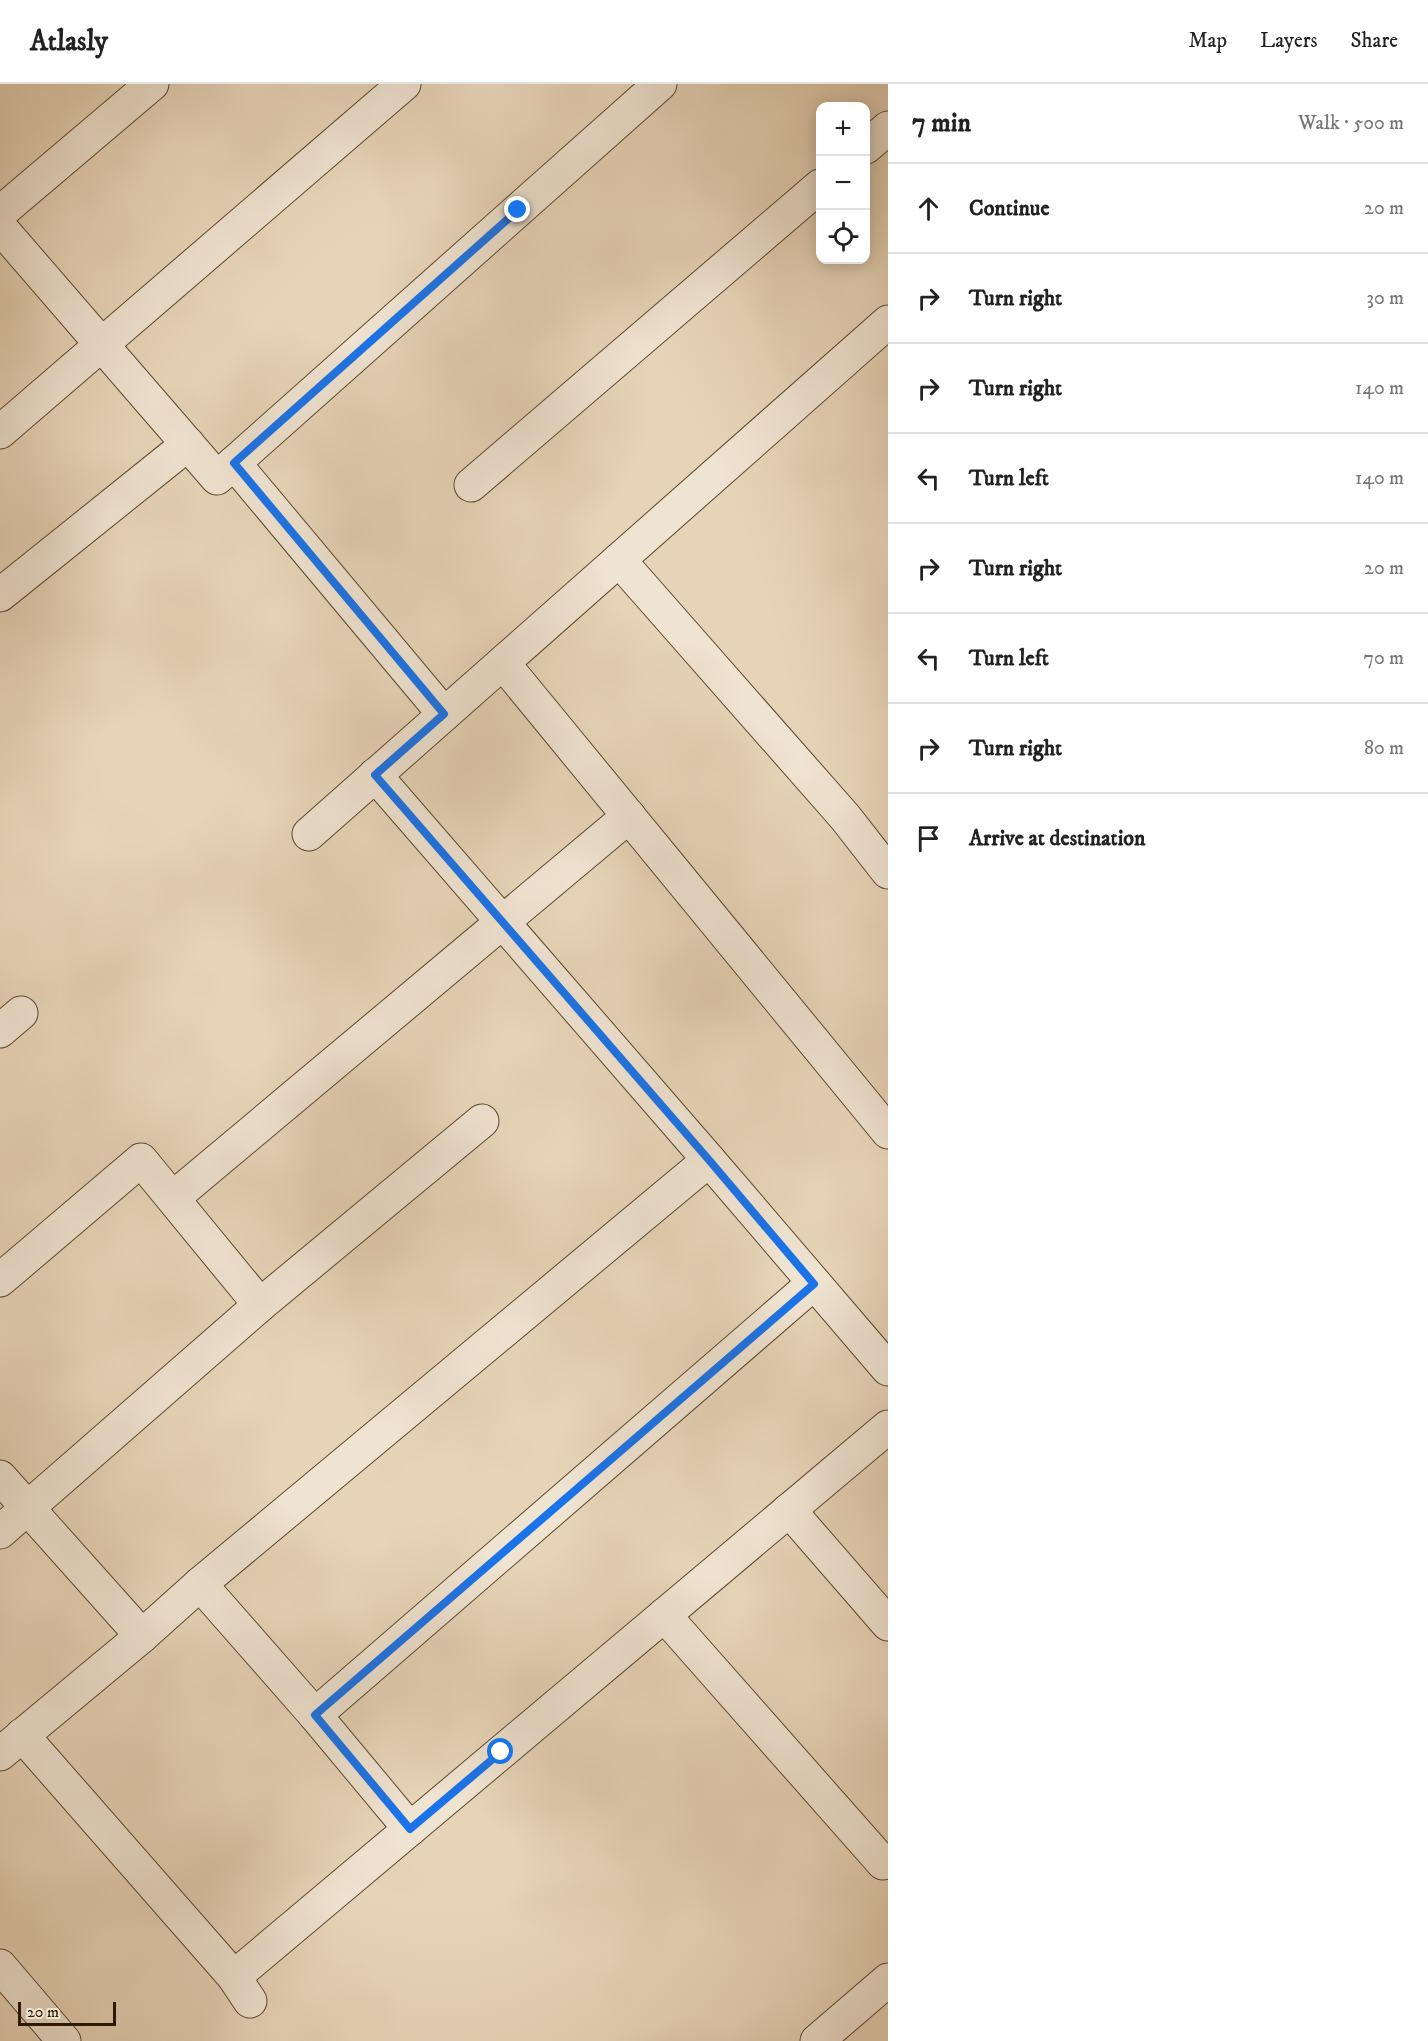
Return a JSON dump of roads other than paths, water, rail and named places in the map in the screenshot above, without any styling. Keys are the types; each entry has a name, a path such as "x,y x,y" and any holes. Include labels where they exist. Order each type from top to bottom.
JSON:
{"street":[{"path":"0,213 152,84"},
{"path":"0,432 404,84"},
{"path":"0,227 217,478 660,84"},
{"path":"870,144 888,128"},
{"path":"471,485 816,189"},
{"path":"309,834 619,560 884,335"},
{"path":"0,595 188,444"},
{"path":"234,463 444,714"},
{"path":"619,560 845,817 888,872"},
{"path":"503,663 888,1132"},
{"path":"375,775 888,1369"},
{"path":"173,1198 629,816"},
{"path":"0,1532 260,1305 482,1121"},
{"path":"0,1280 141,1160 260,1305"},
{"path":"709,1160 11,1744 242,1989 410,1829 888,1427"},
{"path":"315,1715 814,1284"},
{"path":"0,1477 142,1636"},
{"path":"789,1510 888,1624"},
{"path":"200,1584 315,1715 410,1829"},
{"path":"664,1615 883,1863"},
{"path":"0,1966 64,2041"},
{"path":"817,2041 888,1980"}]}
